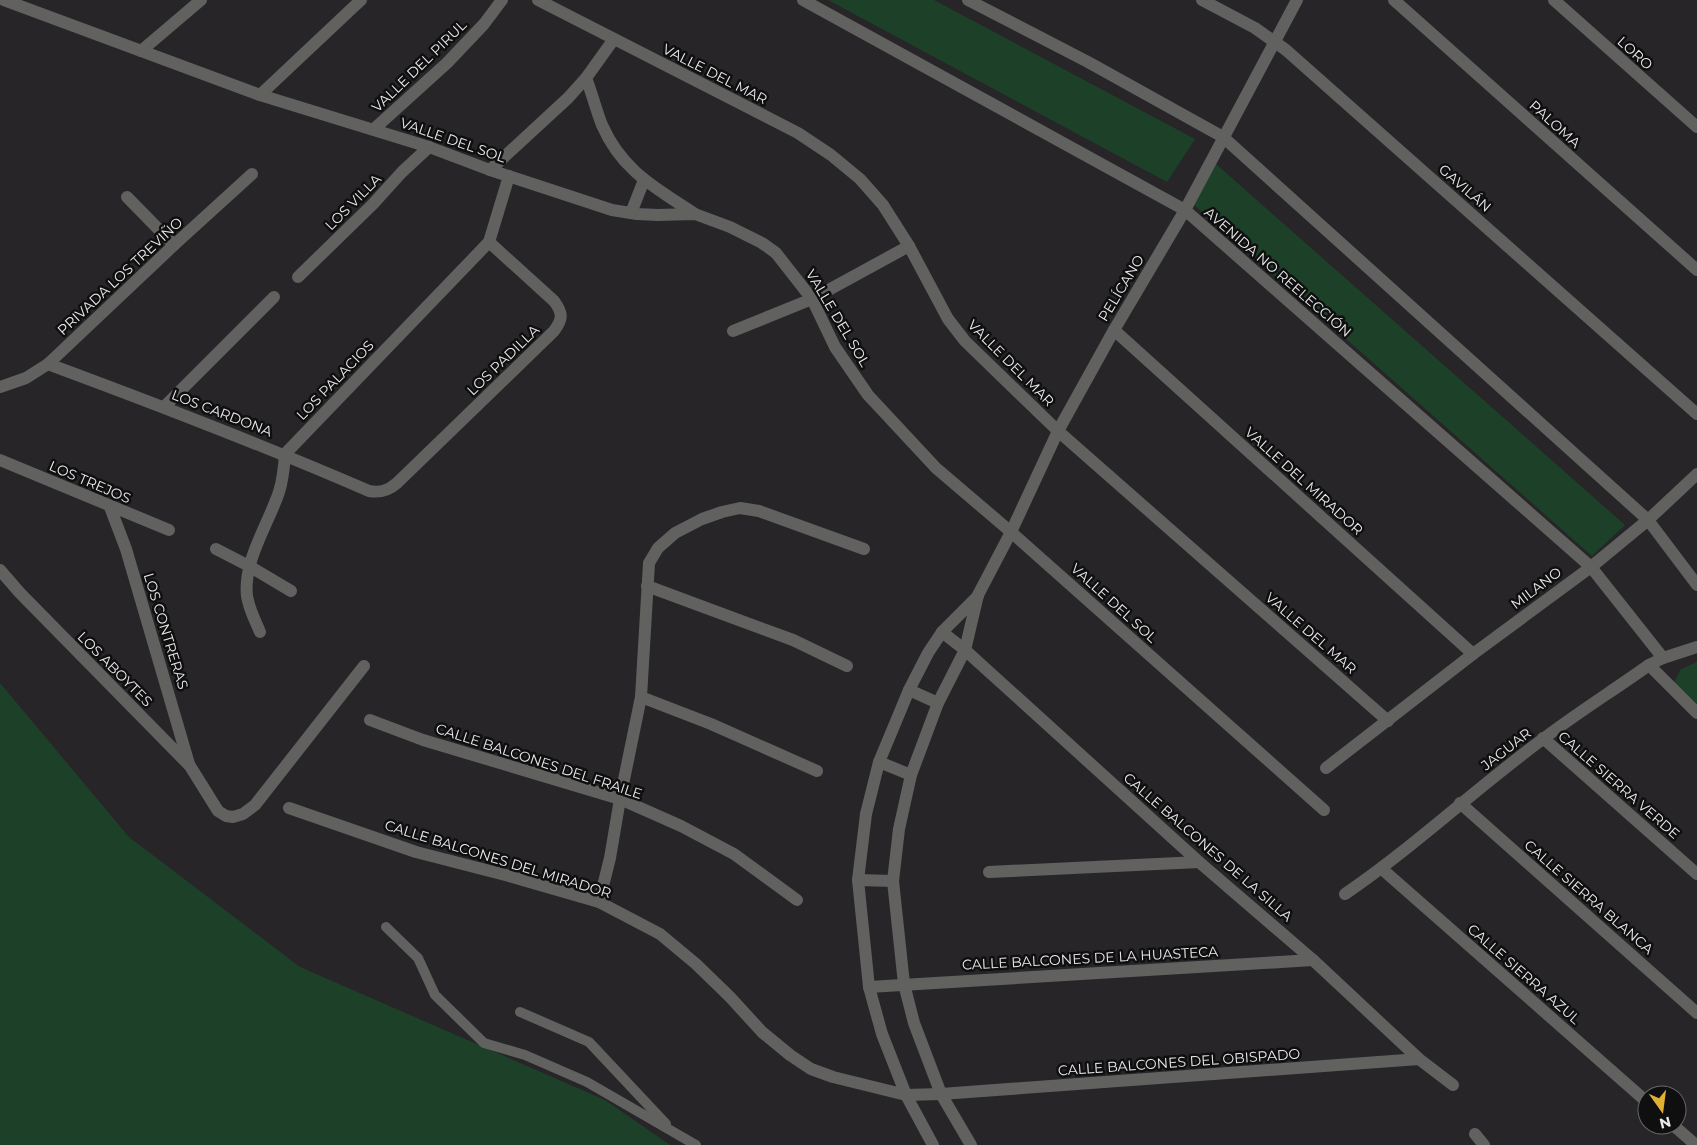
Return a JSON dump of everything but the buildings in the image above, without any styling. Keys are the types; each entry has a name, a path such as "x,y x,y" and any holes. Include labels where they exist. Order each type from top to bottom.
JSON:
{"street":[{"name":"VALLE DEL SOL","path":"4,0 24,3 142,51 260,95 429,147 490,170 612,210 658,216 695,214 730,227 762,243 776,253 812,299 835,347 868,395 936,468 1011,532 1324,810"},
{"path":"142,51 201,0"},
{"path":"260,95 361,0"},
{"name":"VALLE DEL PIRUL","path":"374,130 447,63 484,24 502,0"},
{"name":"VALLE DEL MAR","path":"538,0 798,133 831,155 860,179 899,228 948,319 965,341 1058,431 1388,720"},
{"name":"AVENIDA NO REELECCIÓN","path":"803,0 1185,210 1591,567 1664,658"},
{"path":"968,0 1088,62 1223,137 1648,520 1697,585"},
{"name":"GAVILÁN","path":"1202,0 1255,28 1275,41 1697,414"},
{"name":"PELÍCANO","path":"968,1144 941,1094 914,1022 904,984 893,881 898,829 911,775 938,703 965,650 978,596 1011,532 1058,431 1114,330 1185,210 1297,0"},
{"name":"PALOMA","path":"1394,0 1697,270"},
{"name":"LORO","path":"1554,0 1697,127"},
{"path":"490,170 543,122 586,78 614,39"},
{"path":"586,78 602,125 614,147 627,164 644,180 695,214"},
{"name":"LOS VILLA","path":"298,277 374,204 402,172 429,147"},
{"name":"PRIVADA LOS TREVIÑO","path":"0,387 26,378 48,364 252,174"},
{"name":"LOS PALACIOS","path":"285,454 489,242 509,176"},
{"path":"631,213 644,180"},
{"path":"127,197 174,245"},
{"name":"LOS PADILLA","path":"383,492 391,488 554,331 560,322 561,315 554,301 489,242"},
{"path":"733,332 812,299 909,246"},
{"path":"164,407 274,297"},
{"name":"VALLE DEL MIRADOR","path":"1114,330 1473,654"},
{"name":"LOS CARDONA","path":"48,364 285,454 369,491 383,492"},
{"path":"260,632 247,596 249,566 279,492 284,473 285,454"},
{"name":"LOS TREJOS","path":"0,460 169,530"},
{"name":"MILANO","path":"1326,768 1473,654 1591,567 1648,520 1697,474"},
{"name":"LOS CONTRERAS","path":"110,506 126,549 190,766"},
{"path":"599,902 610,858 641,697 646,586 649,563 658,548 675,533 702,519 740,508 759,511 864,550"},
{"path":"216,549 291,591"},
{"name":"LOS ABOYTES","path":"0,570 20,593 190,766 218,812 226,816 233,817 243,814 255,805 364,666"},
{"path":"646,586 793,640 847,666"},
{"name":"PELÍCANO","path":"933,1145 906,1095 882,1034 869,987 858,880 866,814 879,762 928,653 942,632 978,596"},
{"name":"CALLE BALCONES DE LA SILLA","path":"942,632 965,650 1199,862 1314,960 1419,1059 1453,1085"},
{"name":"JAGUAR","path":"1345,894 1382,869 1543,738 1649,665 1697,647"},
{"path":"1649,665 1697,713"},
{"path":"910,690 938,703"},
{"path":"641,697 711,724 817,772"},
{"name":"CALLE BALCONES DEL FRAILE","path":"370,720 423,740 620,799 681,826 734,854 797,900"},
{"name":"CALLE SIERRA VERDE","path":"1543,738 1697,874"},
{"path":"879,762 911,775"},
{"name":"CALLE SIERRA BLANCA","path":"1460,804 1697,1012"},
{"name":"CALLE BALCONES DEL MIRADOR","path":"289,808 416,852 599,902 660,934 696,964 762,1032 811,1069 833,1078 906,1095 941,1094"},
{"path":"989,872 1199,862"},
{"name":"CALLE SIERRA AZUL","path":"1382,869 1637,1093"},
{"path":"858,880 893,881"},
{"name":"CALLE BALCONES DE LA HUASTECA","path":"869,987 1314,960"},
{"name":"CALLE BALCONES DEL OBISPADO","path":"941,1094 1419,1059"},
{"path":"1475,1134 1484,1145"},
{"path":"1684,1135 1696,1145"}],"lane":[{"path":"386,927 418,958 435,995 484,1043 525,1055 587,1082 696,1145"},
{"path":"520,1012 589,1042 673,1132"}],"green space":[{"path":"828,0 934,0 1195,139 1167,182"},
{"path":"1216,164 1625,525 1592,556 1192,203"},
{"path":"1697,662 1697,709 1672,686 1681,669"},
{"path":"0,683 129,837 300,967 605,1100 670,1145 0,1145"}]}
